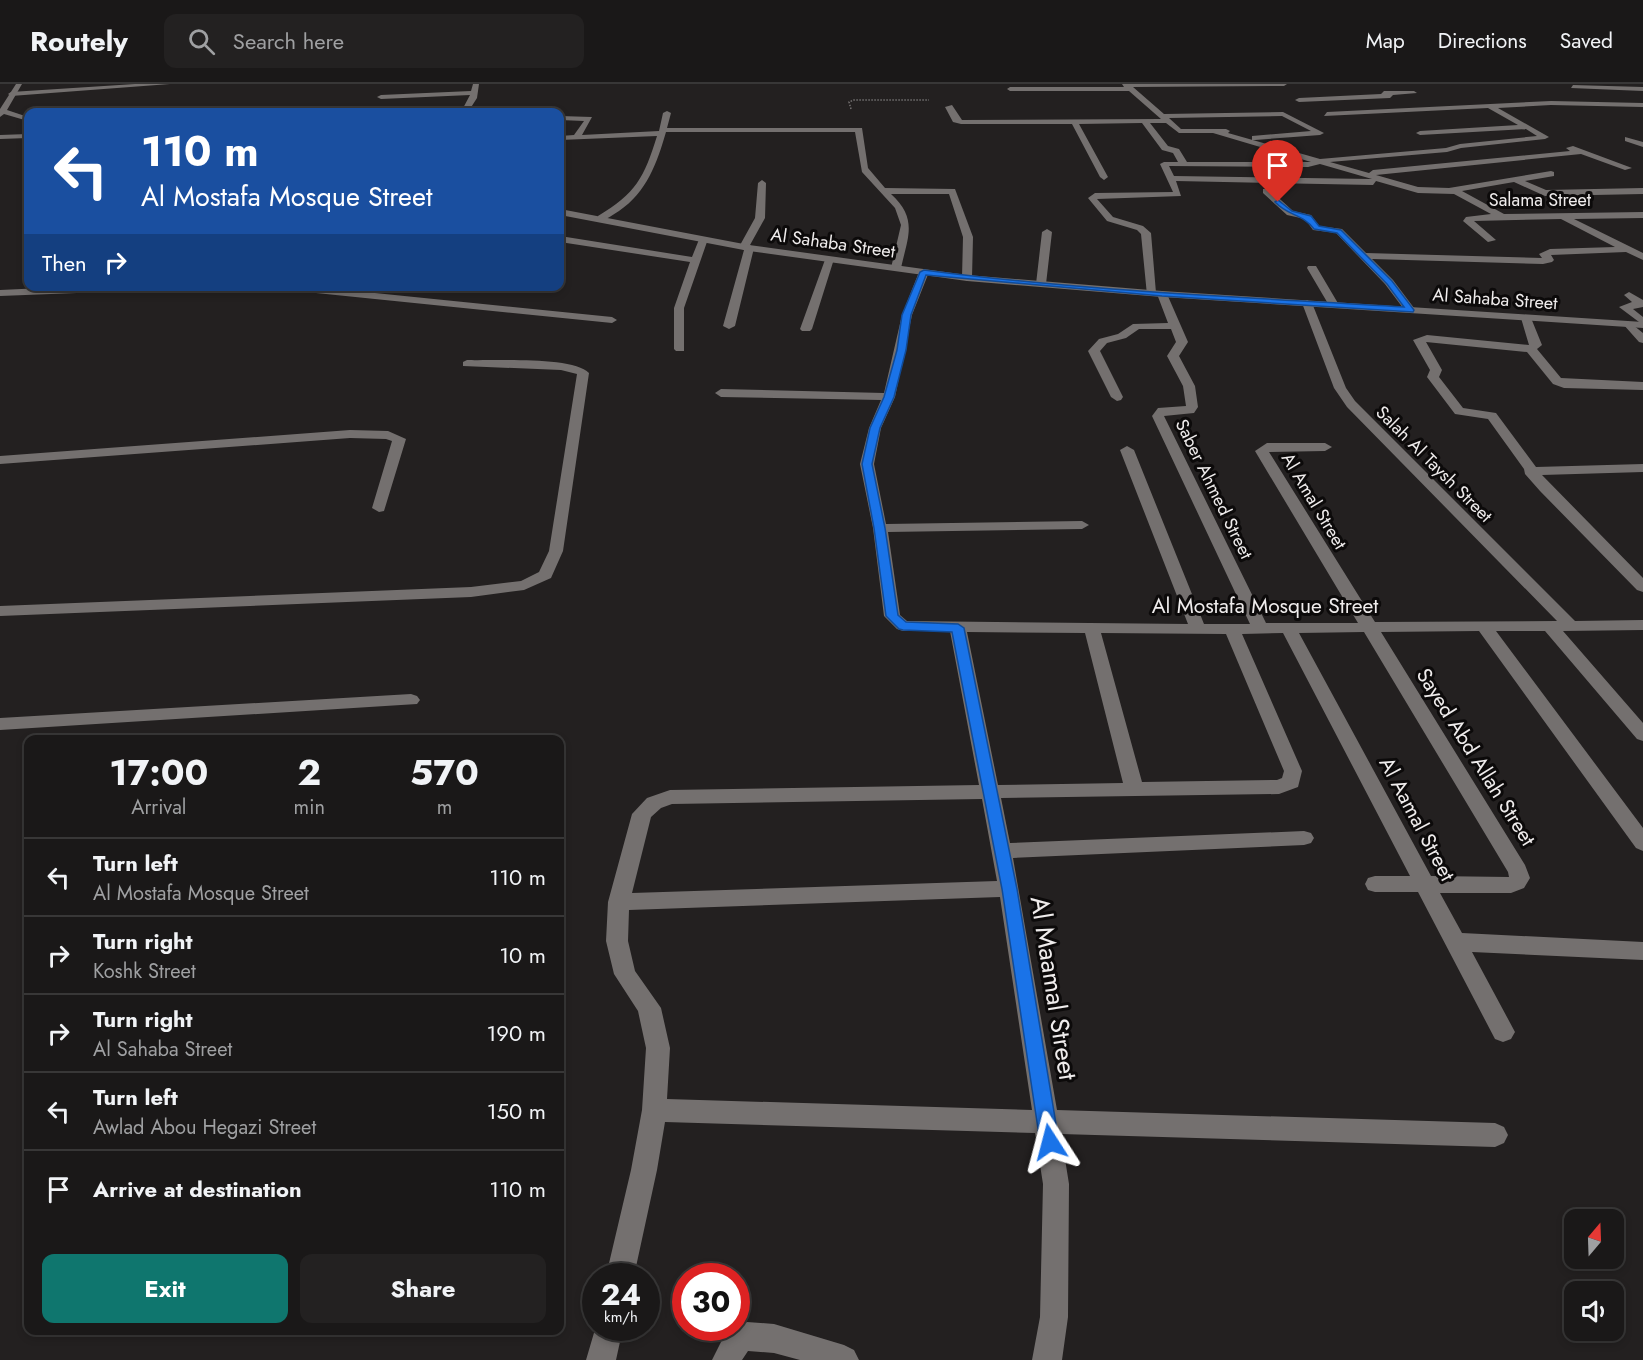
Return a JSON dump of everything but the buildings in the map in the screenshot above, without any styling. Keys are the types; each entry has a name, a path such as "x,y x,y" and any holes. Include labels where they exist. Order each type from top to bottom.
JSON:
{"street":[{"path":"19,84 1,113 24,118"},
{"path":"11,94 167,84"},
{"path":"467,108 476,84"},
{"path":"1010,89 1284,84"},
{"path":"1624,84 1641,89"},
{"path":"949,107 959,121 1144,121 1165,119 1283,114 1320,133 1240,135 1179,130 1165,119 1127,86"},
{"path":"1573,87 1641,89"},
{"path":"1372,88 1422,109"},
{"path":"381,97 474,93"},
{"path":"1299,100 1414,93"},
{"path":"1327,114 1551,103 1643,105"},
{"path":"1489,106 1554,141"},
{"path":"601,218 622,205 639,189 667,114"},
{"path":"564,118 589,119 576,138"},
{"path":"1074,121 1104,177"},
{"path":"1144,121 1165,148 1176,151 1184,164"},
{"path":"1251,130 1311,127"},
{"path":"1420,133 1526,127"},
{"path":"564,138 662,131 859,129 864,170 896,201 906,225 896,268"},
{"path":"1240,135 1365,174 1391,187"},
{"path":"0,137 24,136"},
{"path":"1545,137 1460,146 1447,150 1323,161 1316,164 1164,164 1170,178 1391,187 1423,191 1450,190 1551,174"},
{"path":"1628,139 1643,146"},
{"path":"1563,145 1629,168"},
{"path":"1365,174 1581,152"},
{"name":"Saber Ahmed Street","path":"1170,178 1178,194 1095,196 1092,198 1110,219 1140,228 1146,233 1156,294 1182,342 1173,356 1189,386 1192,407 1190,410 1162,411 1158,416 1261,629"},
{"path":"1516,180 1545,193 1643,191"},
{"path":"729,326 746,247 760,218 762,183"},
{"path":"1450,190 1458,191 1501,216"},
{"path":"885,191 952,191 969,240 967,278"},
{"path":"1266,191 1290,213 1308,217 1316,228 1339,231 1389,282 1410,310"},
{"path":"1334,191 1378,191"},
{"name":"Al Sahaba Street","path":"564,213 746,247 967,278 1156,294 1526,318 1643,323"},
{"name":"Salama Street","path":"1491,240 1468,221 1473,217 1501,216 1643,215"},
{"path":"1563,216 1643,257"},
{"path":"1041,284 1047,232"},
{"path":"680,349 679,308 703,239"},
{"path":"564,240 694,260"},
{"path":"1365,256 1543,261 1549,260 1544,254 1550,252 1643,247"},
{"path":"806,329 829,259"},
{"path":"1312,268 1334,305"},
{"path":"924,272 907,315 889,397 875,428 867,464 880,528 1082,525"},
{"path":"0,293 51,291"},
{"path":"326,291 612,320"},
{"path":"1629,295 1641,304 1624,307 1643,323"},
{"name":"Salah Al Taysh Street","path":"1307,303 1340,388 1351,404 1571,626"},
{"path":"1526,318 1536,345 1531,349 1427,338 1419,340 1436,370 1433,377 1459,411 1492,416 1530,471 1643,587"},
{"path":"1628,324 1643,340"},
{"path":"1117,397 1094,351 1097,346 1137,326 1175,326"},
{"path":"1531,349 1557,381 1564,384 1643,386"},
{"path":"0,611 471,592 524,585 546,575 556,551 583,373 575,368 561,366 467,364"},
{"path":"722,393 889,397"},
{"path":"0,460 350,434 388,435 399,439 379,508"},
{"name":"Al Amal Street","path":"1325,447 1267,447 1262,451 1368,628"},
{"path":"1127,450 1198,629"},
{"path":"1530,471 1643,468"},
{"name":"Al Mostafa Mosque Street","path":"880,528 892,616 903,626 1261,629 1643,626"},
{"path":"1550,626 1643,735"},
{"path":"1484,627 1643,843"},
{"name":"Al Maamal Street","path":"958,628 1010,889 1056,1184 1057,1227 1053,1317 1047,1360"},
{"name":"Al Aamal Street","path":"1288,628 1503,1032"},
{"name":"Sayed Abd Allah Street","path":"1368,628 1518,871 1520,878 1511,885 1375,884"},
{"path":"1092,629 1134,790"},
{"path":"623,1263 644,1170 654,1110 658,1048 649,1008 625,974 616,940 619,902 642,814 654,803 670,797 1278,788 1291,782 1293,771 1232,629"},
{"path":"0,724 411,700"},
{"path":"1002,851 1304,838"},
{"path":"619,902 1010,889"},
{"path":"1455,942 1643,951"},
{"path":"654,1110 1496,1135"},
{"path":"733,1350 751,1335 772,1338 844,1360"},
{"path":"601,1360 606,1341"}],"route":[{"path":"1050,1142 1010,889 958,628 903,626 892,616 880,528 867,464 875,428 889,397 907,315 924,272 967,278 1162,294 1410,310 1389,282 1339,231 1316,228 1308,217 1290,213 1278,202"}]}
